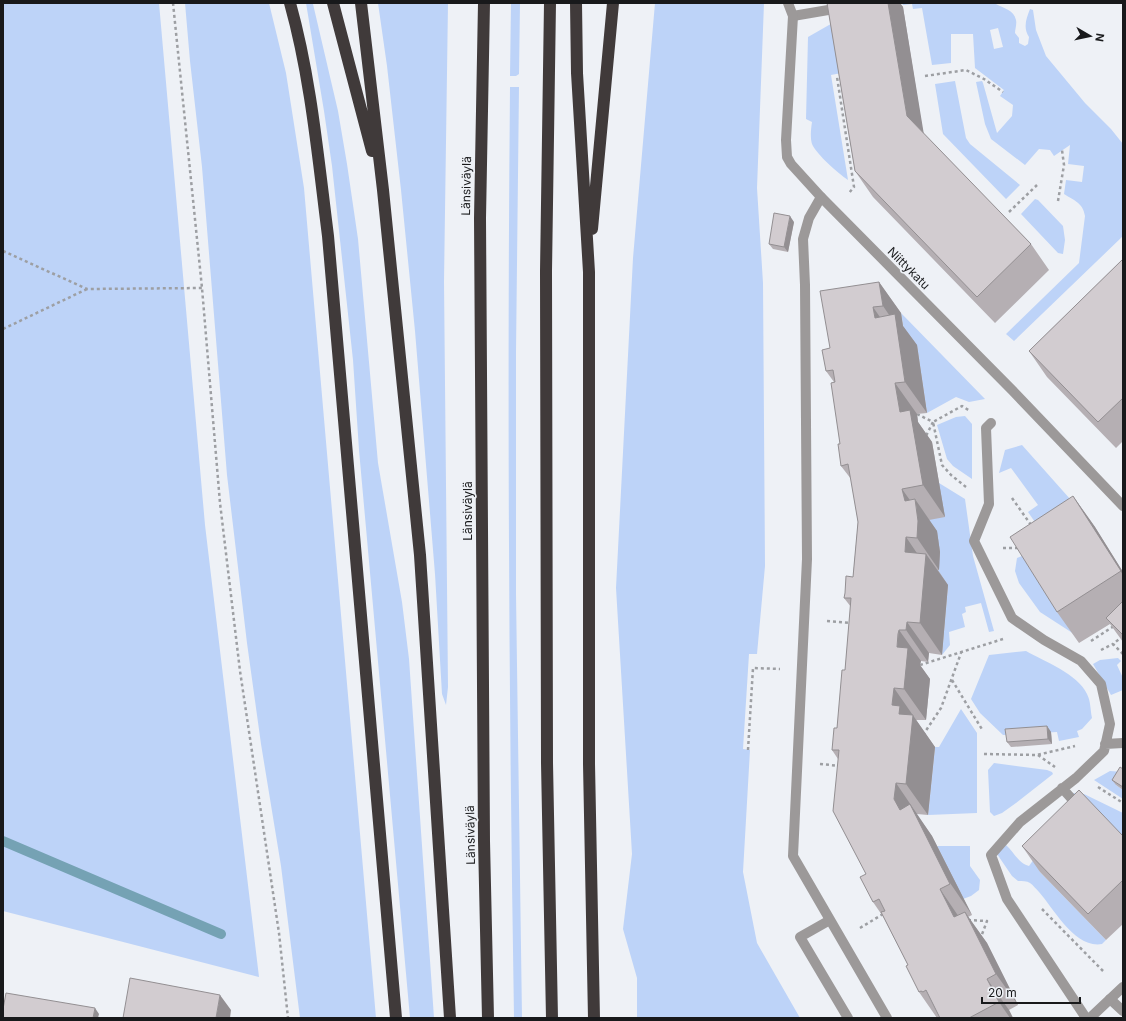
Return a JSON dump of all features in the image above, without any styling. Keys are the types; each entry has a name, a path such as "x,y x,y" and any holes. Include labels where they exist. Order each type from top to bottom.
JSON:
{"highway":[{"path":"290,3 312,111 328,236 396,1018"},
{"path":"333,3 383,190"},
{"path":"361,3 383,190 420,555 450,1018"},
{"name":"Länsiväylä","path":"484,3 480,226 484,841 488,1018"},
{"path":"550,3 546,303 547,763 552,1018"},
{"path":"576,3 577,73 589,272 589,764 594,1018"},
{"path":"589,272 613,3"}],"street":[{"name":"Niittykatu","path":"788,3 793,16 786,140 787,157 791,164 821,197 1012,390 1123,506"},
{"path":"793,16 869,3"},
{"path":"821,197 809,218 803,239 805,285 807,559 793,856 887,1018"},
{"path":"991,423 986,428 989,504 974,541 1012,618 1081,661 1100,684 1110,724 1104,751 1080,774 1020,822 991,855 1007,899 1086,1018"},
{"path":"1106,741 1123,743"},
{"path":"1062,788 1084,813"},
{"path":"830,920 800,937 848,1018"},
{"path":"1090,1018 1123,987"},
{"path":"1110,999 1123,1011"}],"path":[{"path":"173,3 202,288 220,503 239,663 279,933 288,1018"},
{"path":"925,76 966,70 984,79 1002,92"},
{"path":"834,210 854,187 853,169 836,77 843,76"},
{"path":"1058,201 1064,165 1062,150"},
{"path":"1009,212 1037,185"},
{"path":"3,252 87,289 202,288"},
{"path":"3,329 87,289"},
{"path":"924,438 933,422 962,406 991,423"},
{"path":"917,414 933,422"},
{"path":"933,422 942,465 951,475 966,487"},
{"path":"988,475 1001,481 1032,525"},
{"path":"977,548 1025,548"},
{"path":"804,619 859,623"},
{"path":"1111,622 1114,626"},
{"path":"1092,640 1118,624"},
{"path":"920,665 1030,630"},
{"path":"1123,636 1113,644 1123,654"},
{"path":"922,737 941,708 961,652"},
{"path":"748,750 753,668"},
{"path":"952,680 983,731"},
{"path":"984,754 1037,755 1106,741"},
{"path":"797,763 848,766"},
{"path":"1080,774 1123,803"},
{"path":"841,940 887,911"},
{"path":"962,920 987,921 979,942"}],"shaded area":[{"path":"3,3 159,3 205,525 259,977 3,911"},
{"path":"185,3 269,3 286,73 304,188 376,1018 300,1018 281,866 261,744 247,643 227,475 202,167"},
{"path":"306,3 313,4 338,111 358,239 378,463 402,602 409,659 434,1018 410,1018 359,450 353,360 332,166"},
{"path":"378,3 448,3 444,282 448,687 446,705 442,694 435,574 415,331 401,190 387,66"},
{"path":"511,3 520,3 519,74 516,76 510,76"},
{"path":"655,3 764,3 757,188 763,283 765,566 757,654 749,654 743,749 750,750 743,872 757,943 800,1018 637,1018 637,978 623,929 632,854 616,588 633,258"},
{"path":"902,3 995,3 1013,14 1016,22 1015,33 1019,38 1019,43 1025,46 1028,44 1029,37 1026,30 1026,20 1030,9 1033,10 1036,30 1046,56 1085,103 1111,129 1123,144 1123,236 1014,341 1006,334 1079,263 1085,216 1080,205 1064,194 1066,180 1082,182 1084,166 1068,164 1070,145 1054,156 1050,150 1039,149 1025,165 991,139 985,124 976,82 982,81 983,83 997,133 1012,116 1013,105 1000,96 1004,90 975,68 973,34 951,34 951,63 932,65 922,8 913,9 912,4 903,5","holes":["998,28 1003,47 994,49 990,30"]},
{"path":"843,17 852,71 831,75 848,180 828,164 818,153 812,144 811,139 812,122 806,119 808,37"},
{"path":"955,81 966,138 970,144 1020,185 1006,199 943,134 935,84"},
{"path":"510,87 519,87 516,352 516,594 522,1018 514,1018 512,902 509,436"},
{"path":"1035,199 1038,200 1063,226 1065,240 1063,254 1058,253 1021,214"},
{"path":"901,313 985,399 969,402 956,397 927,413 917,346 905,337"},
{"path":"965,416 972,424 972,479 953,466 947,459 937,425 956,417"},
{"path":"1022,445 1095,527 1039,528 1028,512 1038,505 1011,468 999,473 1005,450"},
{"path":"939,483 965,499 973,556 994,631 989,632 981,603 965,607 966,612 962,614 965,627 949,632 950,645 942,655 948,585 927,583 924,521"},
{"path":"1027,554 1074,634 1040,612 1019,583 1015,571 1017,558"},
{"path":"1026,651 1068,674 1083,687 1090,703 1092,718 1082,729 1077,731 1079,737 1059,741 1057,732 1003,735 980,713 971,699 989,655"},
{"path":"1118,658 1121,661 1117,665 1123,678 1123,690 1111,695 1093,664 1100,660"},
{"path":"961,709 977,733 977,813 928,815 935,747 939,747"},
{"path":"994,763 1047,770 1053,774 1002,813 994,816 990,812 988,770"},
{"path":"1110,771 1123,772 1116,785 1123,790 1123,799 1094,780"},
{"path":"1072,793 1084,794 1123,813 1123,847"},
{"path":"1006,845 1025,865 1029,866 1034,859 1040,872 1106,940 1102,944 1092,944 1074,934 1030,883 1018,881 1012,876 997,854"},
{"path":"937,846 970,846 970,866 980,880 979,890 971,896 963,899"}],"building":[{"path":"827,3 888,3 907,116 1031,244 977,297 855,171"},
{"path":"774,213 790,216 784,247 769,244"},
{"path":"1123,259 1123,398 1098,422 1029,351"},
{"path":"879,282 883,306 873,307 875,318 895,314 905,382 895,383 900,412 910,410 923,485 902,489 905,501 915,499 918,521 917,538 906,537 905,552 926,554 920,623 907,622 906,630 899,630 898,634 897,647 908,648 904,689 894,688 892,705 900,706 899,714 913,715 906,784 896,783 894,799 900,810 910,804 950,884 940,889 954,917 965,912 996,974 987,979 999,1002 969,1018 940,1018 926,990 919,992 906,966 908,965 881,912 885,911 879,899 873,902 860,877 866,874 833,811 839,750 832,750 834,728 837,728 842,670 845,670 851,598 844,598 846,576 853,577 858,522 848,464 841,466 838,444 840,444 831,383 835,382 833,370 826,371 822,350 830,348 820,291"},
{"path":"1073,496 1121,571 1057,612 1010,537"},
{"path":"1123,601 1123,635 1106,618"},
{"path":"1047,726 1048,739 1007,742 1005,729"},
{"path":"1120,767 1123,769 1123,787 1112,780"},
{"path":"1079,790 1123,836 1123,880 1088,914 1022,846"},
{"path":"130,978 220,995 216,1018 123,1018"},
{"path":"6,993 95,1008 93,1018 3,1018"}],"waterway":[{"path":"3,841 221,934"}]}
